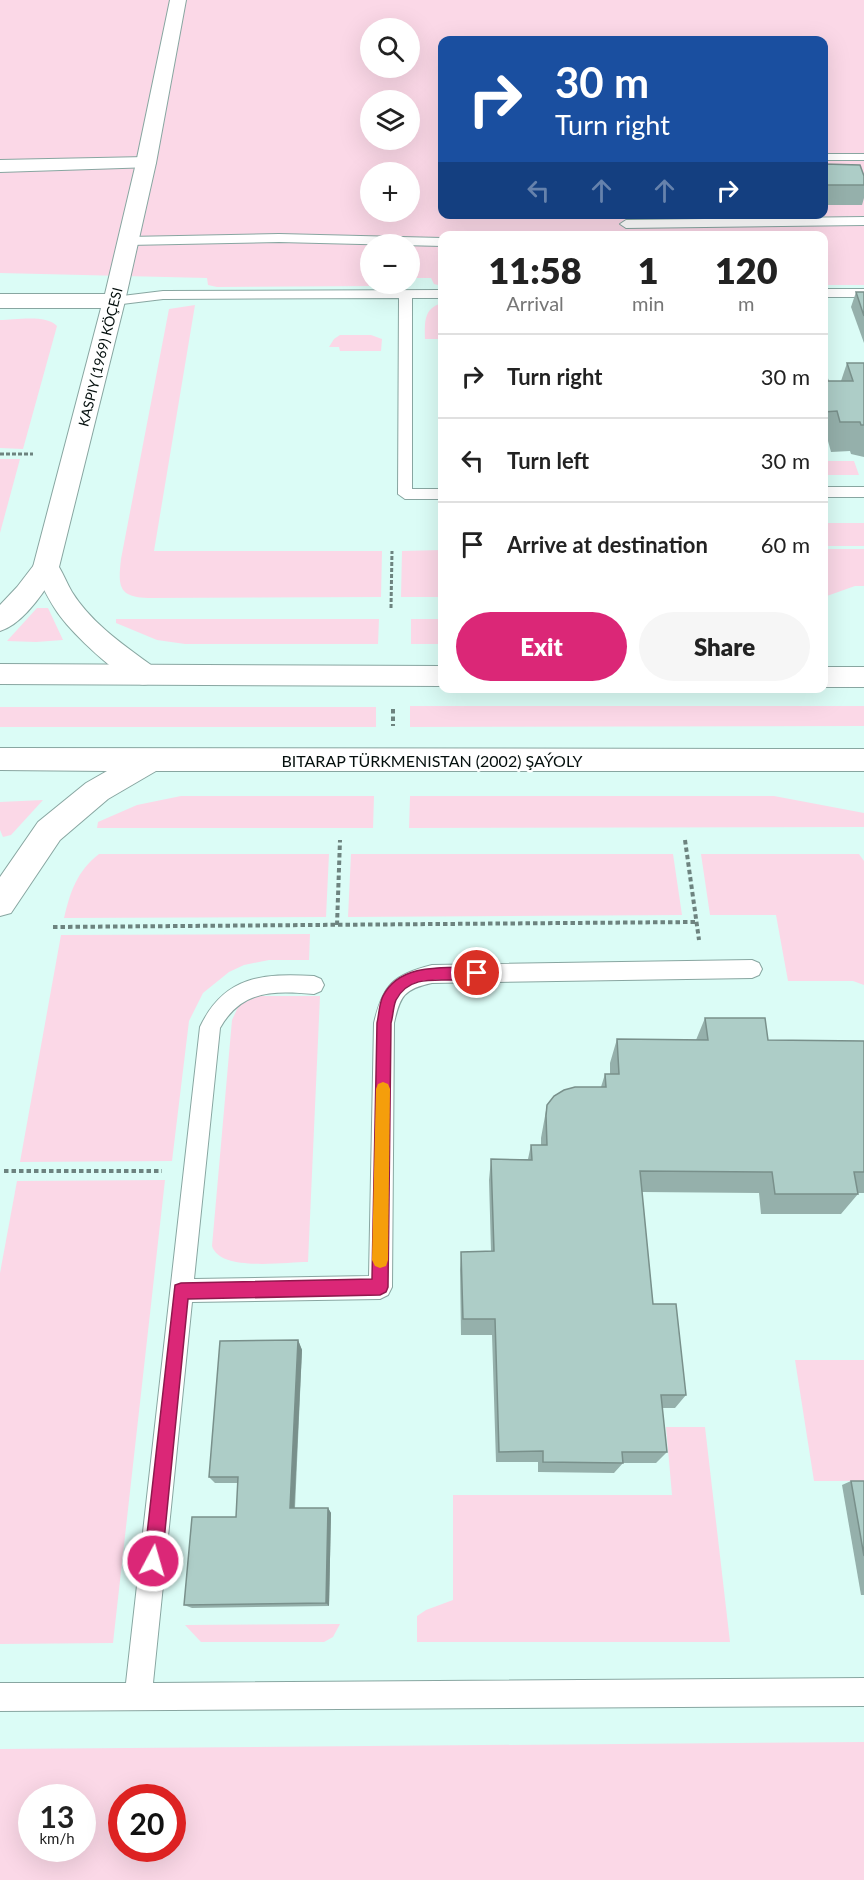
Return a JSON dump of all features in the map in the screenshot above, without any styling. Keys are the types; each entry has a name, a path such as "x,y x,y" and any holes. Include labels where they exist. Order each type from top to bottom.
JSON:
{"street":[{"name":"KASPIY (1969) KÖÇESI","path":"46,567 128,241 178,0"},
{"path":"0,166 146,163"},
{"path":"0,301 114,301"},
{"path":"0,621 27,594 46,567 63,600 81,623 107,647 145,675"},
{"path":"0,674 438,676"},
{"path":"828,677 864,677"},
{"name":"BITARAP TÜRKMENISTAN (2002) ŞAÝOLY","path":"0,759 864,760"},
{"path":"0,903 49,831 97,791 152,759"}],"lane":[{"path":"828,157 864,157"},
{"path":"625,223 864,221"},
{"path":"128,241 279,238 438,242"},
{"path":"828,293 864,293"},
{"path":"114,301 162,295 406,294 405,494 438,494"},
{"path":"420,294 438,294"},
{"path":"828,492 864,492"},
{"path":"181,1291 380,1287 384,1023 389,998 406,980 432,974 752,969"},
{"path":"138,1696 207,1041 214,1018 223,1005 246,989 282,983 314,985"},
{"path":"0,1697 864,1692"}],"path":[{"path":"0,454 33,454"},
{"path":"392,551 392,608"},
{"path":"393,706 393,726"},
{"path":"337,925 340,840"},
{"path":"685,840 704,970"},
{"path":"53,927 697,922"},
{"path":"4,1171 193,1171"}],"shaded area":[{"path":"0,0 864,0 864,285 828,285 828,231 438,231 438,285 434,284 431,278 420,278 420,234 360,234 360,286 217,287 208,285 207,278 0,273"},
{"path":"195,305 154,551 382,551 381,597 148,598 131,595 122,588 120,583 121,559 169,309"},
{"path":"438,305 438,339 425,339 426,317"},
{"path":"38,319 52,322 57,326 23,449 0,448 0,320"},
{"path":"340,335 371,335 382,339 381,351 340,351 339,347 329,347"},
{"path":"0,459 20,459 0,533"},
{"path":"828,461 854,461 859,475 828,475"},
{"path":"828,523 864,523 864,546 828,546"},
{"path":"828,549 864,549 864,586 855,586 828,596"},
{"path":"438,550 438,597 401,597 402,551"},
{"path":"37,608 48,608 63,640 7,641"},
{"path":"116,619 379,619 378,644 185,644 157,640 116,623"},
{"path":"411,619 438,619 438,644 411,644"},
{"path":"410,706 864,706 864,726 410,727"},
{"path":"0,707 376,707 376,727 0,727"},
{"path":"181,796 374,796 373,828 97,828 98,822 137,805"},
{"path":"410,796 774,796 864,813 864,827 409,828"},
{"path":"43,800 11,835 3,837 0,830 0,802"},
{"path":"99,854 329,854 326,917 64,918 69,899 80,875"},
{"path":"351,854 673,854 682,915 348,917"},
{"path":"701,854 859,854 864,861 864,985 853,981 788,981 776,915 710,915"},
{"path":"310,934 309,960 269,960 244,965 229,972 203,993 189,1021 172,1161 20,1162 61,935"},
{"path":"257,996 320,996 308,1262 254,1264 240,1262 217,1254 212,1246 232,1020 239,1005"},
{"path":"165,1180 113,1643 0,1644 0,1273 17,1181"},
{"path":"795,1360 864,1360 864,1481 814,1481"},
{"path":"666,1427 705,1427 730,1642 417,1642 417,1616 426,1610 453,1600 453,1495 672,1495"},
{"path":"340,1624 333,1637 324,1642 201,1642 185,1625"},
{"path":"864,1742 864,1880 0,1880 0,1749"}],"building":[{"path":"828,164 860,165 864,185 828,185"},
{"path":"856,292 864,292 864,316"},
{"path":"847,363 864,363 864,425 860,422 840,422 837,411 828,412 828,381 853,381"},
{"path":"705,1018 765,1018 768,1040 864,1041 864,1172 854,1172 858,1194 775,1194 772,1172 640,1171 653,1304 676,1304 686,1395 661,1395 667,1452 622,1452 623,1463 543,1462 543,1451 499,1452 495,1319 463,1319 461,1252 494,1251 491,1159 532,1160 531,1145 547,1145 547,1105 554,1096 575,1087 606,1087 605,1074 619,1074 617,1039 708,1040"},
{"path":"298,1340 290,1508 328,1508 326,1603 184,1605 192,1517 236,1517 238,1477 209,1477 220,1341"},
{"path":"851,1481 864,1481 864,1556"}],"slow traffic":[{"path":"380,1260 383,1089"}],"route":[{"path":"153,1561 181,1291 380,1287 384,1023 389,998 406,980 432,974 477,973"}]}
